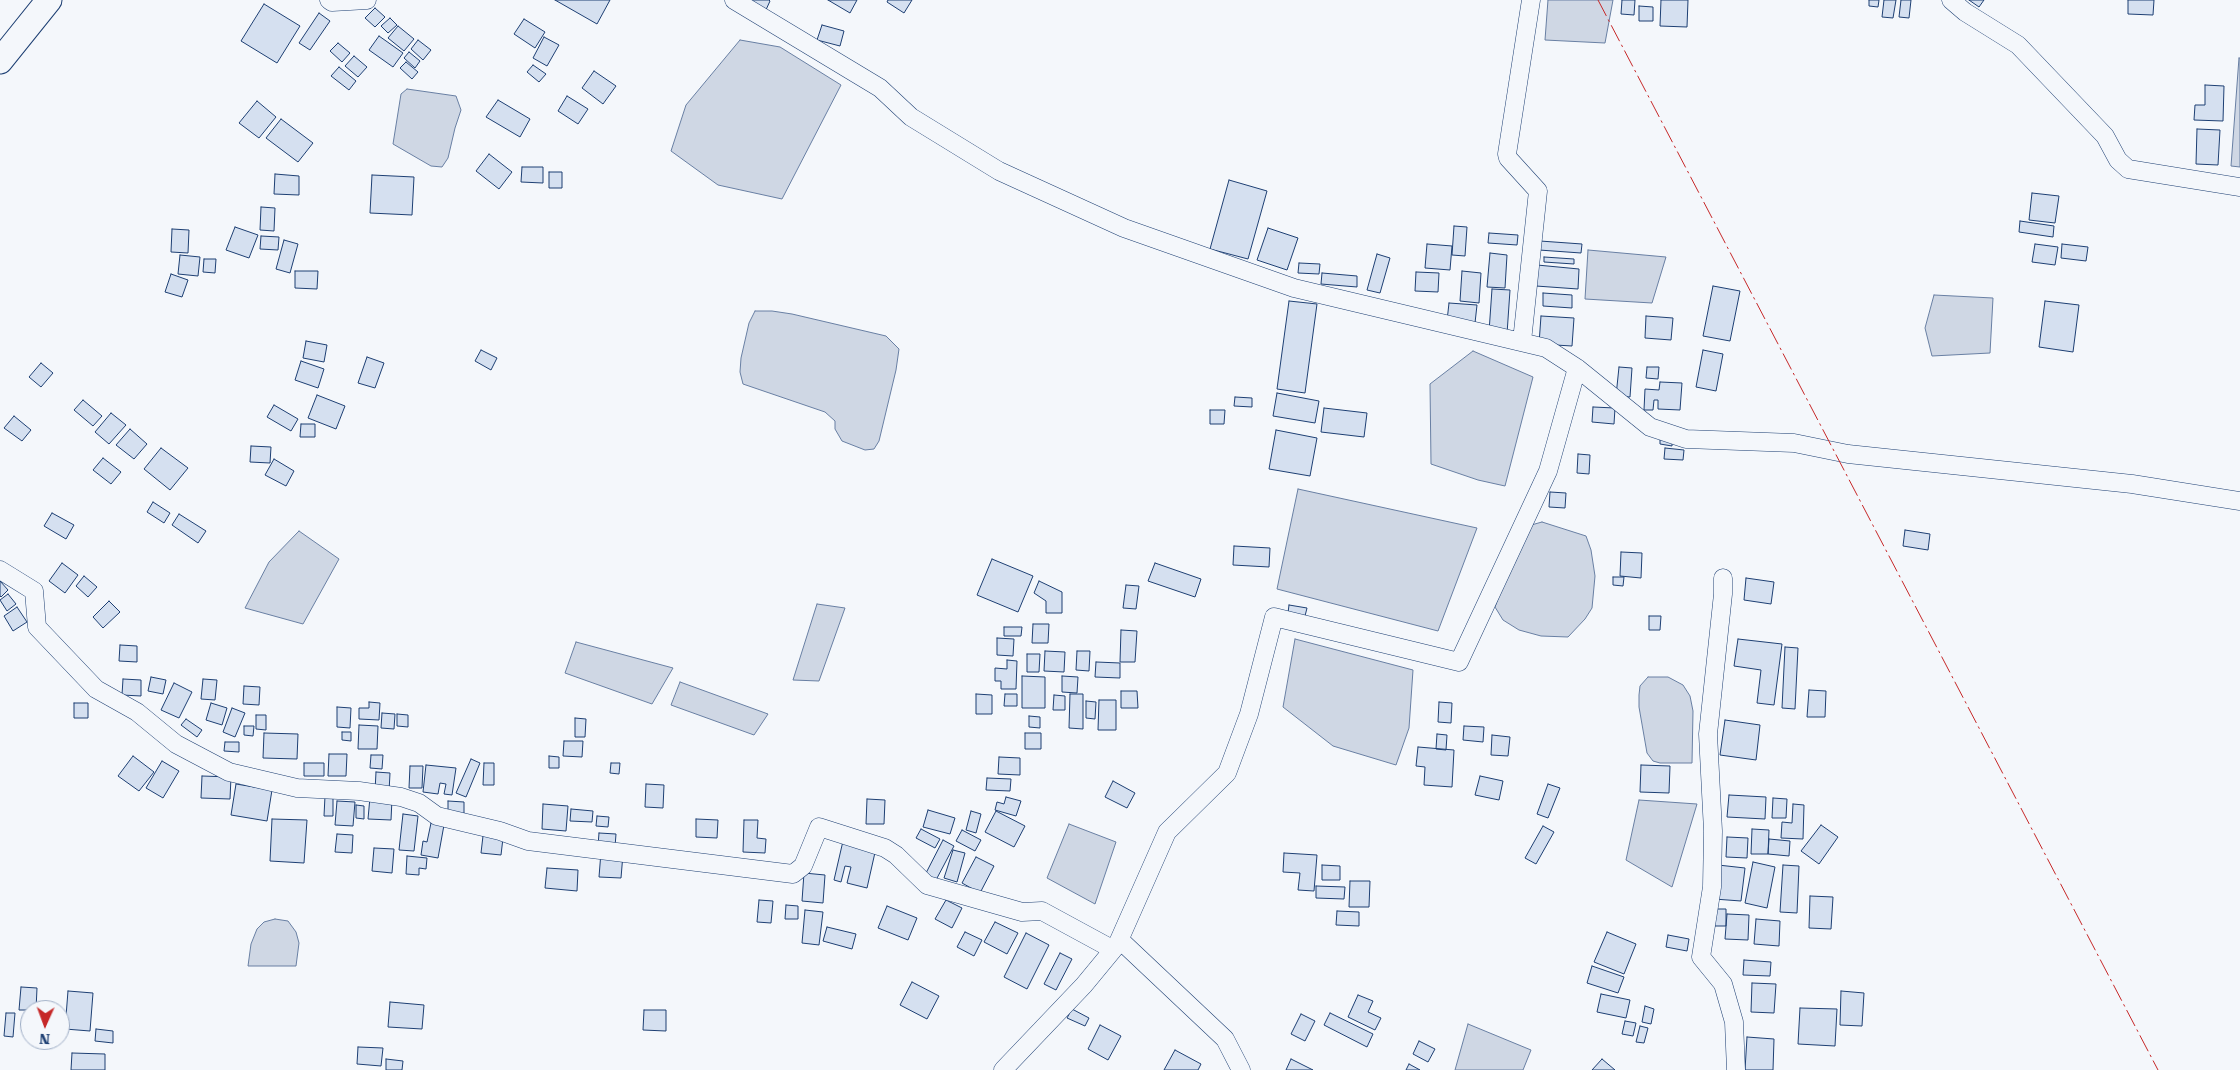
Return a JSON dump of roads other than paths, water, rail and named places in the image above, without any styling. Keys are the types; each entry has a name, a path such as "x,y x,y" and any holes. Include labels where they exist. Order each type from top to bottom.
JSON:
{"main road":[{"path":"0,60 50,0"}],"street":[{"path":"329,0 332,2 367,0"},
{"path":"734,0 880,88 911,117 999,171 1124,228 1294,288 1546,348 1577,368 1650,427 1686,439 1794,443 1848,454 2132,484 2240,501"},
{"path":"1522,341 1538,191 1508,158 1507,154 1531,0"},
{"path":"1951,0 1965,12 2018,45 2105,136 2118,160 2128,169 2240,187"},
{"path":"1003,1070 1084,985 1116,944 1167,832 1227,773 1249,714 1274,616 1459,662 1548,471 1577,368"},
{"path":"0,570 34,591 37,628 96,688 137,712 176,744 229,772 298,788 401,797 419,803 437,816 500,831 528,841 793,874 803,866 819,827 885,848 927,885 1022,912 1042,911 1116,944 1225,1039 1241,1070"},
{"path":"1723,578 1723,594 1708,734 1713,831 1712,887 1701,957 1723,984 1734,1022 1736,1070"}]}
